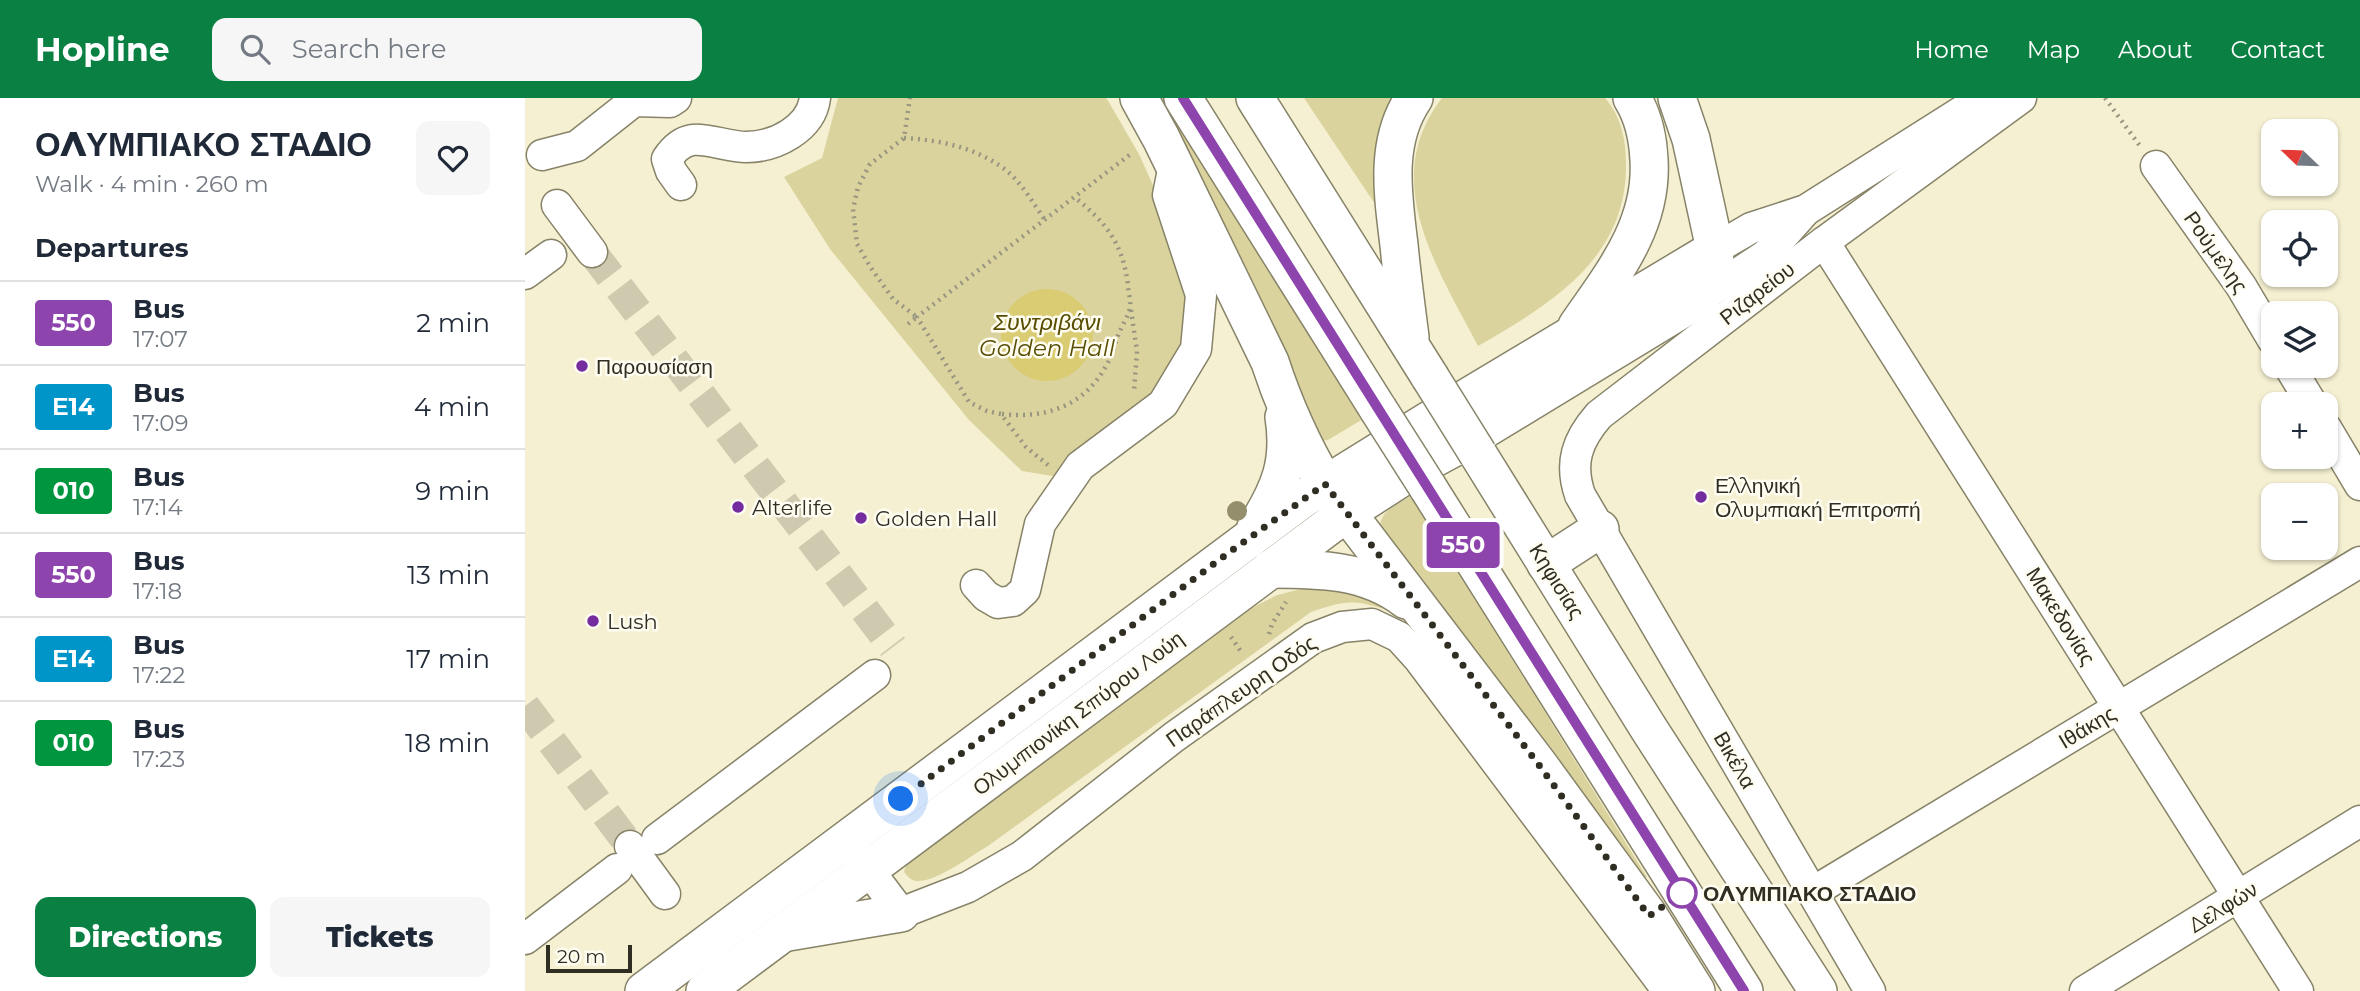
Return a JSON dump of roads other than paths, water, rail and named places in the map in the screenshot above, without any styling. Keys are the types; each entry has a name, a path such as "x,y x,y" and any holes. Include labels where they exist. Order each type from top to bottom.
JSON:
{"main road":[{"path":"1183,98 1744,991"},
{"name":"Κηφισίας","path":"1255,98 1420,363 1467,450 1546,564 1818,991"},
{"path":"1415,98 1407,109 1396,139 1392,170 1420,363"},
{"path":"1570,337 1635,238 1646,207 1650,175 1648,142 1640,111 1632,98"},
{"path":"1678,98 1697,161 1715,249 1714,270 1702,297"},
{"path":"1137,103 1174,165 1270,362 1302,445 1325,484 1634,894 1696,991"},
{"name":"Ριζαρείου","path":"1428,421 1715,249"},
{"name":"Ριζαρείου","path":"1467,450 1702,297"},
{"path":"1249,538 1274,499 1282,479 1287,435 1281,395"},
{"name":"Ολυμπιονίκη Σπύρου Λούη","path":"644,991 1249,538 1325,484 1428,421"},
{"name":"Ολυμπιονίκη Σπύρου Λούη","path":"705,991 1214,611 1283,569 1345,514 1418,467 1467,450"},
{"path":"1546,564 1600,529"},
{"path":"1283,569 1323,569 1350,573 1399,595 1421,612"},
{"path":"784,933 901,914"}],"street":[{"path":"533,162 616,98"},
{"path":"533,162 577,146 634,102 670,102 676,98"},
{"name":"Ριζαρείου","path":"1715,249 1751,228 1806,210 1983,98"},
{"name":"Ριζαρείου","path":"1600,529 1580,495 1574,477 1576,452 1586,429 1599,415 1823,242 2021,98"},
{"path":"681,185 671,171 667,159 675,147 692,140 747,147 771,143 790,135 802,124 815,102"},
{"path":"976,585 997,603 1013,601 1025,590 1040,524 1080,466 1163,404 1196,349 1201,295 1168,195 1174,165"},
{"name":"Ρούμελης","path":"2156,166 2241,286 2261,320"},
{"path":"557,205 592,252"},
{"name":"Ριζαρείου","path":"1702,297 1766,256 1806,210"},
{"name":"Μακεδονίας","path":"1823,242 2298,991"},
{"path":"525,274 551,255"},
{"path":"2338,448 2360,485"},
{"name":"Βικέλα","path":"1600,529 1870,991"},
{"name":"Ιθάκης","path":"1813,892 2360,562"},
{"name":"Παράπλευρη Οδός","path":"901,914 968,887 1022,856 1174,737 1313,638 1342,627 1372,624 1399,637 1426,667 1668,991"},
{"path":"525,939 635,851 875,675"},
{"name":"Δελφών","path":"2085,991 2360,821"},
{"path":"846,840 901,914"},
{"path":"635,851 665,894"}],"water":[{"name":"Συντριβάνι Golden Hall","path":"1047,289 1073,297 1085,309 1093,335 1085,361 1073,373 1047,381 1021,373 1009,361 1001,335 1009,309 1021,297"}],"tunnel":[{"path":"592,252 893,647"},
{"path":"525,706 630,846"}],"place":[{"name":"Παρουσίαση","path":"582,366"},
{"name":"Ελληνική Ολυμπιακή Επιτροπή","path":"1701,497"},
{"name":"Alterlife","path":"738,507"},
{"name":"Golden Hall","path":"861,518"},
{"name":"Lush","path":"593,621"},
{"name":"ΟΛΥΜΠΙΑΚΟ ΣΤΑΔΙΟ","path":"1682,893"}]}
